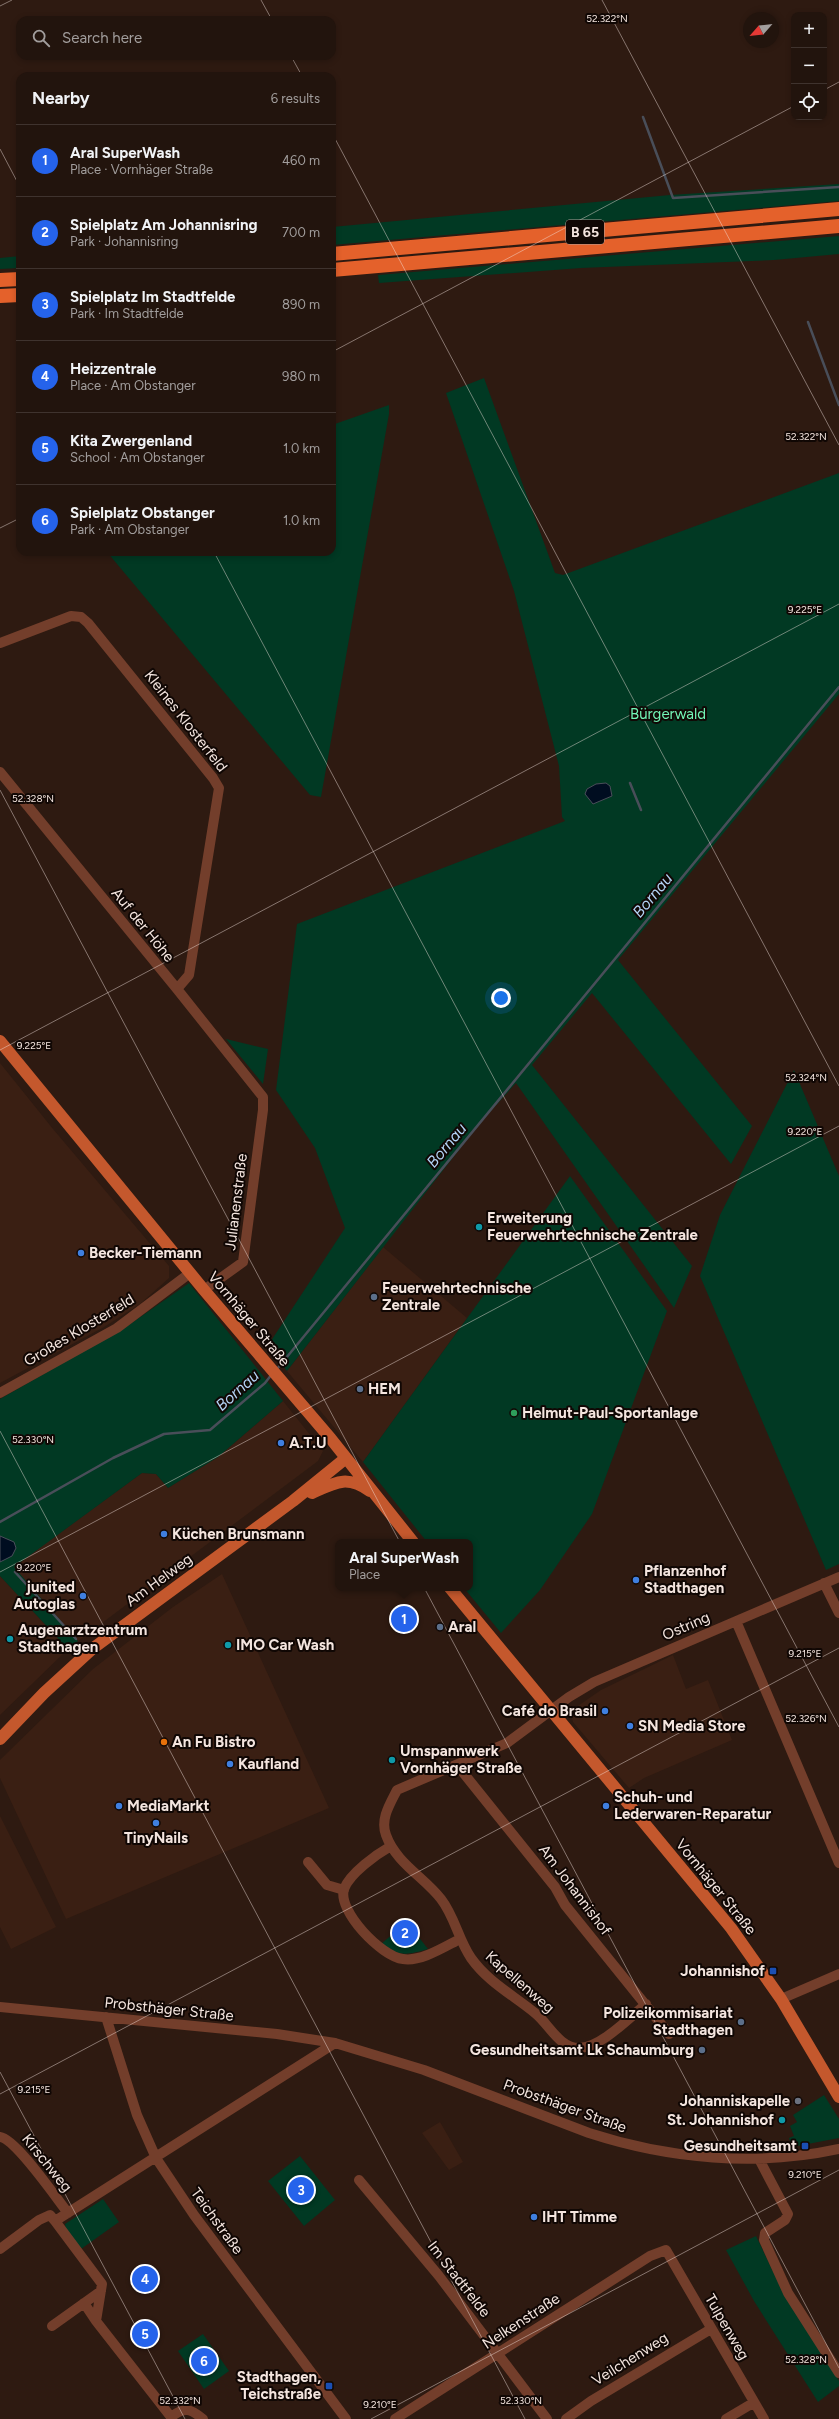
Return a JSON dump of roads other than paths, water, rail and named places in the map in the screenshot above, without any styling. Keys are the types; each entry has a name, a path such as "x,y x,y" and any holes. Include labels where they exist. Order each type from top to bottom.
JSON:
{"highway":[{"name":"B 65","path":"336,254 839,209"},
{"name":"B 65","path":"336,270 839,226"},
{"path":"0,280 16,279"},
{"path":"0,296 16,295"}],"main road":[{"name":"Vornhäger Straße","path":"0,1042 267,1366 346,1458 411,1539"},
{"name":"Am Helweg","path":"0,1739 44,1693 92,1649 293,1501 346,1458"},
{"path":"293,1501 338,1481 360,1484 376,1495"},
{"name":"Vornhäger Straße","path":"452,1591 550,1711 731,1928 781,1999 839,2097"}],"street":[{"name":"Kleines Klosterfeld","path":"0,643 71,616 80,617 88,623 203,765 219,788 189,975 177,989"},
{"name":"Auf der Höhe","path":"0,772 177,989 263,1098"},
{"name":"Julianenstraße","path":"204,1290 244,1262 263,1110 263,1098"},
{"name":"Großes Klosterfeld","path":"0,1393 117,1328 190,1273"},
{"name":"Ostring","path":"550,1711 569,1697 620,1669 839,1576"},
{"path":"824,1583 839,1614"},
{"path":"736,1621 839,1863"},
{"path":"457,1765 507,1742 550,1711"},
{"name":"Kapellenweg","path":"457,1765 397,1790 386,1812 384,1824 385,1835 397,1855 440,1898 452,1916 460,1939 471,1958 486,1976 536,2013 568,2046 589,2048 646,2004"},
{"name":"Am Johannishof","path":"457,1765 555,1887 565,1905 670,2034"},
{"path":"391,1846 376,1855 352,1877 344,1890 344,1898 350,1912 361,1928 386,1952 401,1959 410,1960 460,1939"},
{"path":"308,1862 327,1885 344,1890"},
{"path":"781,1999 839,1974"},
{"name":"Probsthäger Straße","path":"0,2007 277,2034 335,2043 424,2070 614,2141 711,2158 759,2159 839,2149"},
{"name":"Teichstraße","path":"106,2017 137,2115 156,2158 194,2215 346,2419"},
{"path":"55,2221 335,2043"},
{"name":"Kirschweg","path":"0,2137 10,2140 25,2160 34,2167 68,2213"},
{"path":"759,2159 788,2214 785,2220 765,2233 764,2240 788,2293 839,2373"},
{"name":"Im Stadtfelde","path":"359,2180 438,2276 547,2419"},
{"path":"0,2249 50,2215 102,2284 96,2320"},
{"name":"Nelkenstraße","path":"394,2419 650,2256 666,2250"},
{"name":"Tulpenweg","path":"666,2250 753,2403 764,2419"},
{"path":"52,2326 101,2291"},
{"path":"84,2303 170,2418 181,2409 188,2409 203,2419"},
{"name":"Veilchenweg","path":"566,2419 591,2400 711,2329"},
{"path":"726,2419 753,2403"}],"water":[{"path":"606,783 610,786 612,796 593,804 585,794 587,789 596,784"},
{"path":"0,1536 14,1542 16,1548 12,1556 0,1562"}],"waterway":[{"path":"643,117 673,198 839,187"},
{"path":"808,322 839,405"},
{"name":"Bornau","path":"277,1369 839,687"},
{"path":"630,783 641,810"},
{"name":"Bornau","path":"0,1522 113,1458 164,1434 210,1430 265,1383 272,1374"},
{"path":"15,1572 76,1639"}],"place":[{"name":"Erweiterung Feuerwehrtechnische Zentrale","path":"479,1227"},
{"name":"Becker-Tiemann","path":"81,1253"},
{"name":"Feuerwehrtechnische Zentrale","path":"374,1297"},
{"name":"HEM","path":"360,1389"},
{"name":"Helmut-Paul-Sportanlage","path":"514,1413"},
{"name":"A.T.U","path":"281,1443"},
{"name":"Küchen Brunsmann","path":"164,1534"},
{"name":"Pflanzenhof Stadthagen","path":"636,1580"},
{"name":"junited Autoglas","path":"83,1596"},
{"name":"Aral SuperWash","path":"404,1619"},
{"name":"Aral","path":"440,1627"},
{"name":"Augenarztzentrum Stadthagen","path":"10,1639"},
{"name":"IMO Car Wash","path":"228,1645"},
{"name":"Café do Brasil","path":"605,1711"},
{"name":"SN Media Store","path":"630,1726"},
{"name":"An Fu Bistro","path":"164,1742"},
{"name":"Umspannwerk Vornhäger Straße","path":"392,1760"},
{"name":"Kaufland","path":"230,1764"},
{"name":"MediaMarkt","path":"119,1806"},
{"name":"Schuh- und Lederwaren-Reparatur","path":"606,1806"},
{"name":"TinyNails","path":"156,1823"},
{"name":"Spielplatz Am Johannisring","path":"405,1933"},
{"name":"Johannishof","path":"773,1971"},
{"name":"Polizeikommisariat Stadthagen","path":"741,2022"},
{"name":"Gesundheitsamt Lk Schaumburg","path":"702,2050"},
{"name":"Johanniskapelle","path":"798,2101"},
{"name":"St. Johannishof","path":"782,2120"},
{"name":"Gesundheitsamt","path":"805,2146"},
{"name":"Spielplatz Im Stadtfelde","path":"301,2190"},
{"name":"IHT Timme","path":"534,2217"},
{"name":"Heizzentrale","path":"145,2279"},
{"name":"Kita Zwergenland","path":"145,2334"},
{"name":"Spielplatz Obstanger","path":"204,2361"},
{"name":"Stadthagen, Teichstraße","path":"329,2386"}],"park label":[{"name":"Bürgerwald","path":"668,714"}]}
